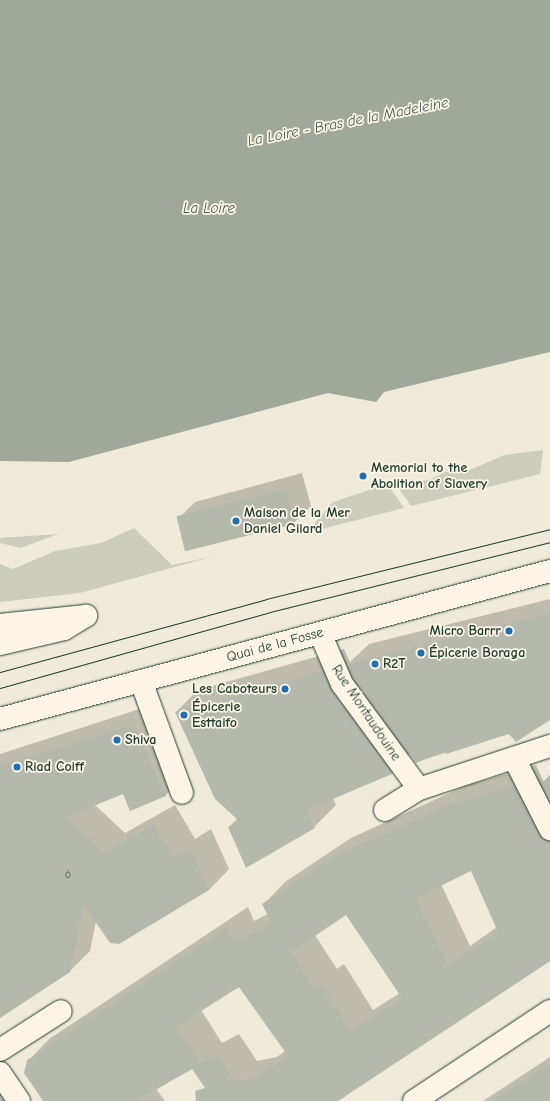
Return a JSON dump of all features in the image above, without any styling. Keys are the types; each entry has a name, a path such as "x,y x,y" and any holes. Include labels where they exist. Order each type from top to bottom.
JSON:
{"street":[{"name":"Quai de la Fosse","path":"0,719 550,571"},
{"path":"0,625 86,616 64,629 0,644"},
{"name":"Rue Montaudouine","path":"320,633 342,684 419,789"},
{"path":"141,681 182,793"},
{"path":"386,810 419,789 550,746"},
{"path":"514,758 550,829"},
{"path":"0,1050 61,1011"},
{"path":"414,1101 550,1011"},
{"path":"0,1074 19,1101"}],"shaded area":[{"path":"543,450 540,474 411,506 398,487 400,482 429,480 445,472 467,471 505,455"},
{"path":"375,488 391,489 404,508 306,533 333,502"},
{"path":"134,528 172,565 211,557 80,593 0,602 0,564 13,569 55,551 101,543"},
{"path":"58,534 21,548 0,543 0,538"}],"water":[{"name":"La Loire","path":"0,0 550,0 550,352 384,392 376,402 328,393 69,462 0,461"}],"building":[{"name":"Maison de la Mer Daniel Gilard","path":"286,489 295,524 185,551 176,516"},
{"path":"550,614 550,720 516,742 509,734 446,754 445,751 416,763 353,678 347,664"},
{"path":"323,671 332,691 392,774 307,810 315,828 246,868 228,827 239,821 215,799 175,712"},
{"path":"128,727 136,730 166,796 130,811 123,794 66,817 104,853 154,825 174,858 190,849 209,890 119,944 110,943 84,905 70,972 0,1018 0,766"},
{"path":"550,775 550,801 541,784"},
{"path":"514,786 539,835 550,841 550,961 338,1101 196,1101 195,1091 205,1088 192,1069 136,1101 43,1101 24,1073 27,1060 226,928 233,942 272,924 262,904 329,859 443,807","holes":["471,871 498,932 448,966 416,898","346,915 402,998 351,1031 322,985 315,990 291,952","239,987 288,1056 254,1078 235,1082 217,1054 201,1063 176,1027"]},
{"path":"550,1063 550,1101 492,1101"}],"tram line":[{"path":"0,672 266,599 550,529"},
{"path":"0,688 270,612 550,542"}],"place":[{"name":"Memorial to the Abolition of Slavery","path":"363,476"},
{"name":"Maison de la Mer Daniel Gilard","path":"236,521"},
{"name":"Micro Barrr","path":"509,631"},
{"name":"Épicerie Boraga","path":"421,653"},
{"name":"R2T","path":"375,664"},
{"name":"Les Caboteurs","path":"285,689"},
{"name":"Épicerie Esttaifo","path":"184,715"},
{"name":"Shiva","path":"117,740"},
{"name":"Riad Coiff","path":"17,767"}],"water label":[{"name":"La Loire - Bras de la Madeleine","path":"348,122"}]}
